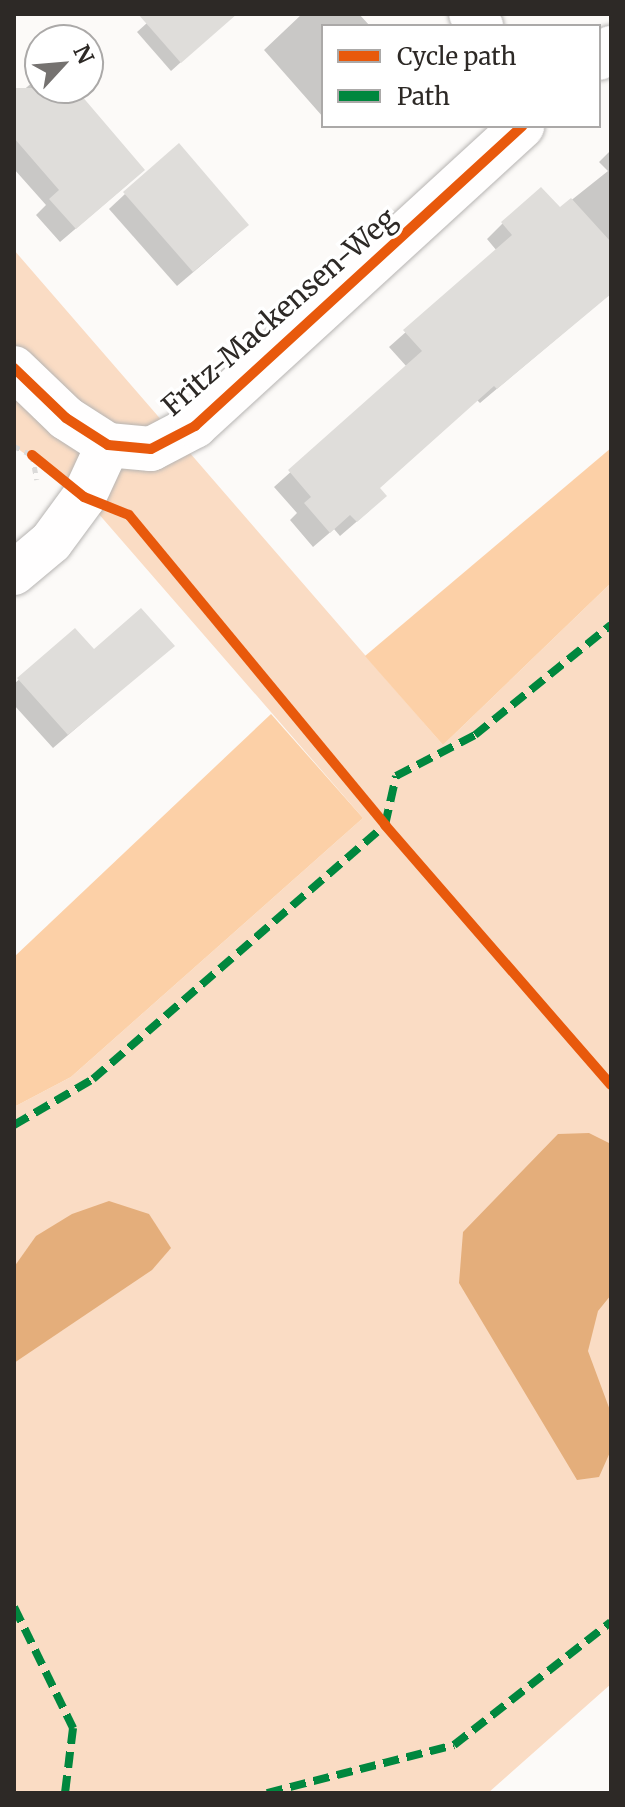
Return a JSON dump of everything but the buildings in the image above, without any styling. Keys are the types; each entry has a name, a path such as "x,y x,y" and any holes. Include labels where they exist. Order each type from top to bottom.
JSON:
{"street":[{"name":"Fritz-Mackensen-Weg","path":"14,368 66,418 108,445 151,449 195,426 520,128"},
{"path":"14,573 51,542 68,520 108,445"}],"path":[{"path":"14,446 32,455"}],"shaded area":[{"path":"14,250 443,745 611,583 611,1684 488,1793 14,1793 14,1107 71,1077 363,818 84,497 14,446"},
{"path":"611,448 611,583 443,745 365,656"},
{"path":"271,714 363,818 71,1077 14,1107 14,957"},
{"path":"589,1133 611,1144 611,1295 598,1311 588,1351 611,1413 611,1450 599,1477 577,1480 459,1283 463,1232 558,1134"},
{"path":"109,1201 149,1214 171,1248 152,1270 14,1363 14,1267 36,1236 72,1214"}],"marked path":[{"path":"14,1125 93,1079 385,825 396,776 475,735 611,625"},
{"path":"14,1607 73,1728 65,1793"},
{"path":"267,1793 454,1745 611,1622"}],"cycle path":[{"path":"14,368 66,418 108,445 151,449 195,426 520,128"},
{"path":"32,455 84,497 129,515 385,825 611,1085"}]}
